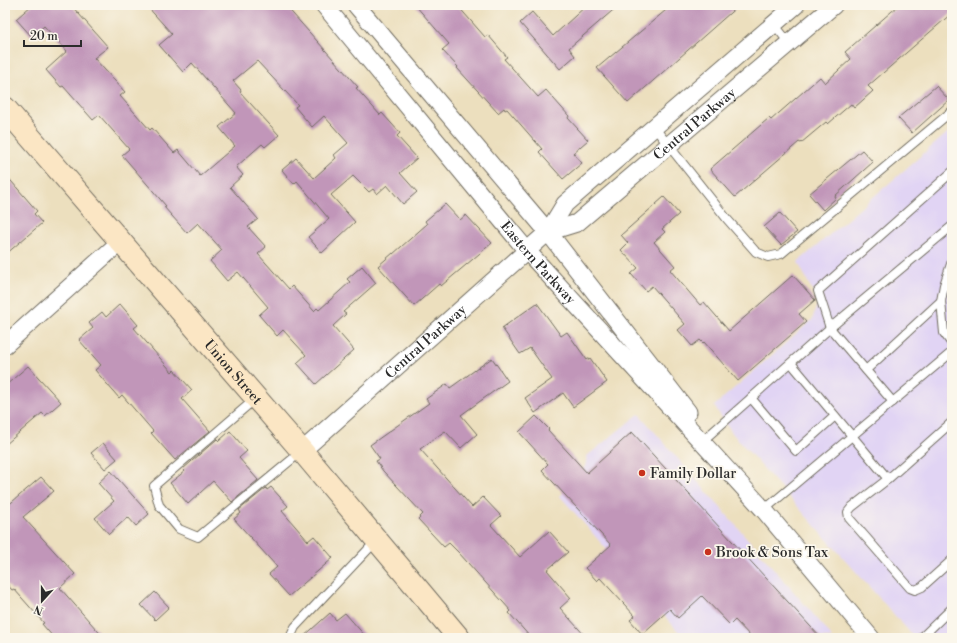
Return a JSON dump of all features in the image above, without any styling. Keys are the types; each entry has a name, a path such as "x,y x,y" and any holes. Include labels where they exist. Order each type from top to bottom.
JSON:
{"main road":[{"name":"Union Street","path":"5,108 302,451 458,638"}],"street":[{"name":"Eastern Parkway","path":"356,5 548,232 764,510 871,638"},
{"name":"Central Parkway","path":"302,451 528,252 548,232 564,204 796,5"},
{"name":"Central Parkway","path":"548,232 577,223 834,5"},
{"name":"Eastern Parkway","path":"332,8 528,252 764,510"},
{"path":"5,345 120,242"}],"lane":[{"path":"774,24 789,43"},
{"path":"654,127 726,219 756,252 768,257 781,254 952,111"},
{"path":"893,402 830,328 818,291 952,172"},
{"path":"707,437 830,328 952,226"},
{"path":"952,261 944,285 941,301 944,333 952,344"},
{"path":"866,370 941,301"},
{"path":"764,510 952,352"},
{"path":"791,363 888,478"},
{"path":"256,398 154,486 159,505 179,529 198,537 302,451"},
{"path":"751,398 796,451 835,416"},
{"path":"952,422 848,512 849,518 910,588 915,590 922,588 952,560"},
{"path":"290,638 295,628 376,540"},
{"path":"921,638 952,608"}],"shaded area":[{"path":"952,129 952,638 915,638 733,434 714,406 812,320 818,302 798,262"},
{"path":"639,414 826,629 832,638 684,638 560,496 584,473 587,456"}],"building":[{"path":"32,5 71,5 108,47 94,58 125,92 120,96 150,130 152,128 174,153 178,150 200,176 235,146 219,127 236,113 192,63 183,72 159,45 172,34 146,5 285,5 358,87 356,88 380,115 382,113 400,133 397,136 417,158 400,173 417,192 403,204 387,185 377,194 373,189 369,192 353,176 331,195 355,222 322,253 308,237 329,219 297,181 294,184 282,170 296,158 314,178 336,158 334,155 348,143 324,116 312,127 295,107 298,105 257,61 233,81 241,90 240,92 279,135 265,147 262,144 236,167 243,175 230,187 258,219 248,227 266,247 258,254 289,289 292,286 314,311 317,308 319,310 350,282 347,279 362,266 376,283 343,312 346,314 333,326 354,350 316,384 297,363 306,355 283,330 277,336 259,315 268,307 238,272 227,281 210,261 222,250 198,223 187,233 122,155 129,149 99,115 93,120 63,86 61,87 46,70 67,51 44,26 32,37 16,19"},
{"path":"415,5 457,5 485,37 488,35 507,57 504,59 538,97 546,90 588,140 573,153 582,163 563,179 539,152 542,149 507,109 505,110 504,108 498,113 457,68 458,67 442,50 449,44"},
{"path":"587,5 619,5 569,48 575,56 560,69 520,23 532,12 553,36"},
{"path":"672,5 739,5 628,103 597,68"},
{"path":"899,5 952,5 952,13 868,86 873,91 854,108 851,104 828,124 826,122 801,143 799,142 735,197 710,169 769,118 771,120 820,77 825,83 851,59 845,52"},
{"path":"936,86 949,100 912,133 898,118"},
{"path":"862,150 873,162 835,196 836,198 823,210 809,194"},
{"path":"5,174 37,211 34,214 42,223 5,255"},
{"path":"664,197 679,214 662,229 665,232 654,242 675,266 670,270 700,305 704,302 729,331 793,275 815,300 799,314 806,322 738,381 704,342 703,343 700,340 692,346 678,330 685,324 652,286 646,291 631,274 638,268 621,250 628,243 621,235"},
{"path":"445,204 460,220 466,215 492,243 441,286 439,284 414,306 378,266 427,224 425,221"},
{"path":"780,213 797,232 781,245 764,227"},
{"path":"537,303 561,336 567,332 587,360 590,358 607,382 573,407 563,393 535,413 525,398 552,379 530,348 520,354 502,328"},
{"path":"120,304 138,325 134,328 172,372 174,370 192,390 182,399 210,431 175,460 151,433 153,431 122,395 119,398 95,370 101,365 79,340 93,328 89,323 102,312 106,317"},
{"path":"492,358 508,381 461,415 477,434 461,448 445,431 420,449 472,507 483,497 501,516 491,525 520,557 549,531 568,552 547,570 571,598 560,608 587,638 531,638 509,613 511,611 459,553 449,543 444,547 418,519 423,514 383,471 376,461 380,459 370,445 429,403 426,399 447,384 450,388"},
{"path":"28,366 61,402 45,416 42,413 5,445 5,386"},
{"path":"536,416 587,473 632,432 821,638 752,638 735,620 730,625 702,596 678,618 670,609 642,634 630,620 635,616 600,578 597,581 585,568 611,545 542,470 548,464 519,432"},
{"path":"230,431 247,451 239,458 258,480 232,502 213,481 188,504 170,483 185,471 183,469 217,439 219,441"},
{"path":"103,443 117,459 105,469 91,453"},
{"path":"111,471 149,514 136,526 128,517 109,534 95,518 114,501 98,483"},
{"path":"41,477 54,491 23,517 75,574 60,588 104,638 54,638 42,624 44,623 14,589 12,590 5,582 5,508"},
{"path":"271,487 288,506 282,511 308,541 314,536 333,558 289,596 269,574 277,567 234,519 241,513 239,510 266,488 267,490"},
{"path":"155,592 169,607 155,620 141,605"},
{"path":"330,613 336,620 345,613 367,638 302,638"}],"place":[{"name":"Family Dollar","path":"642,473"},
{"name":"Brook & Sons Tax","path":"708,552"}]}
